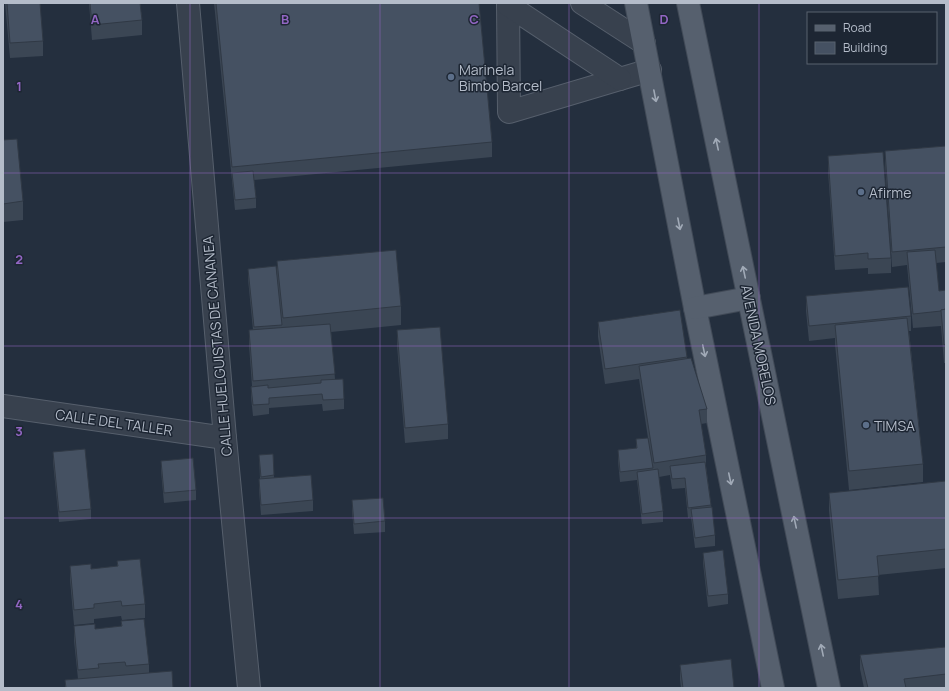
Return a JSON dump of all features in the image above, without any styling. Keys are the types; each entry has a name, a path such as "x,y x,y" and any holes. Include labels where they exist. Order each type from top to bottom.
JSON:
{"main road":[{"path":"636,3 695,308 773,688"},
{"name":"AVENIDA MORELOS","path":"688,3 830,688"},
{"path":"695,308 749,298"}],"street":[{"name":"CALLE HUELGUISTAS DE CANANEA","path":"188,3 224,438 249,688"},
{"path":"582,3 644,43"},
{"path":"508,4 620,79"},
{"path":"508,4 510,112 650,70"},
{"name":"CALLE DEL TALLER","path":"3,406 224,438"}],"building":[{"path":"7,3 40,3 43,41 10,43"},
{"path":"90,3 140,3 142,20 92,25"},
{"path":"216,3 479,3 492,142 232,167"},
{"path":"17,139 23,201 3,204 3,140"},
{"path":"946,146 946,247 892,252 885,151"},
{"path":"883,152 891,258 868,259 868,253 835,256 828,156"},
{"path":"253,171 256,198 235,200 232,173"},
{"path":"396,250 401,306 283,318 277,261"},
{"path":"935,250 939,291 946,290 946,309 941,311 913,314 907,252"},
{"path":"276,266 282,325 254,327 248,269"},
{"path":"908,287 911,316 809,326 806,296"},
{"path":"946,309 946,344 944,345 941,310"},
{"path":"680,310 687,357 605,369 598,322"},
{"path":"907,318 923,464 849,471 835,325"},
{"path":"330,324 335,374 253,381 249,330"},
{"path":"440,327 448,424 405,428 397,330"},
{"path":"691,358 707,409 699,410 706,455 654,463 639,366"},
{"path":"343,379 344,399 323,400 322,394 269,398 269,404 253,405 251,387 268,385 268,388 321,383 321,380"},
{"path":"648,438 653,468 620,472 618,450 637,448 636,439"},
{"path":"85,449 91,509 59,512 53,452"},
{"path":"273,454 274,475 261,477 259,455"},
{"path":"193,458 196,490 164,493 161,461"},
{"path":"705,462 711,505 688,508 685,478 672,479 670,466"},
{"path":"658,469 663,511 642,514 637,472"},
{"path":"311,475 313,500 261,505 259,479"},
{"path":"946,481 946,549 877,556 879,576 838,580 829,493"},
{"path":"383,498 385,521 354,524 352,500"},
{"path":"712,507 715,535 695,538 691,509"},
{"path":"723,550 728,594 708,596 703,553"},
{"path":"140,559 145,604 122,606 121,601 94,604 94,608 74,610 70,566 91,564 91,569 118,566 117,561"},
{"path":"144,619 149,664 126,666 125,662 98,664 99,668 78,670 74,626 95,624 95,629 122,626 121,621"},
{"path":"946,647 946,674 904,679 906,688 868,688 860,655"},
{"path":"731,659 734,688 683,688 680,665"},
{"path":"172,671 173,688 66,688 65,680"}],"place":[{"name":"Marinela Bimbo Barcel","path":"451,77"},
{"name":"Afirme","path":"861,192"},
{"name":"TIMSA","path":"866,425"}]}
